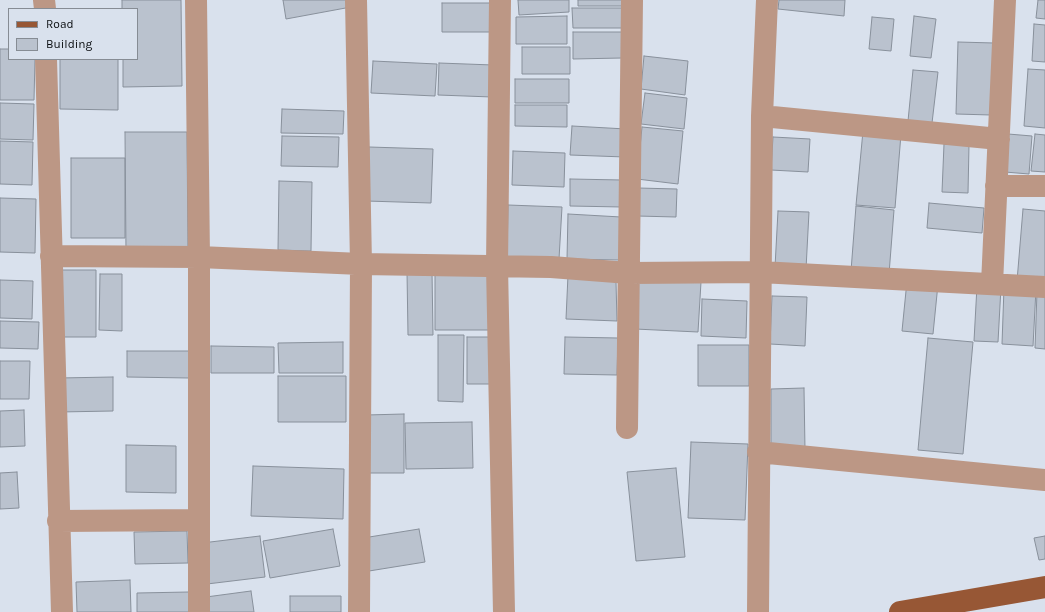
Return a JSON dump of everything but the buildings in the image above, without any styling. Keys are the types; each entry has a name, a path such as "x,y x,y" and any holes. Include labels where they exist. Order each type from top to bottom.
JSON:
{"main road":[{"path":"900,612 1045,587"}],"street":[{"path":"196,0 199,257 199,612"},
{"path":"356,0 361,264 359,612"},
{"path":"500,0 497,266 504,612"},
{"path":"627,428 632,0"},
{"path":"758,612 758,452 762,116 767,0"},
{"path":"992,284 1005,0"},
{"path":"46,60 58,521 62,612"},
{"path":"762,116 999,139"},
{"path":"996,186 1045,186"},
{"path":"51,256 199,257 361,264 497,266 628,273 760,272 1045,287"},
{"path":"758,452 1045,480"},
{"path":"58,521 198,520"}]}
